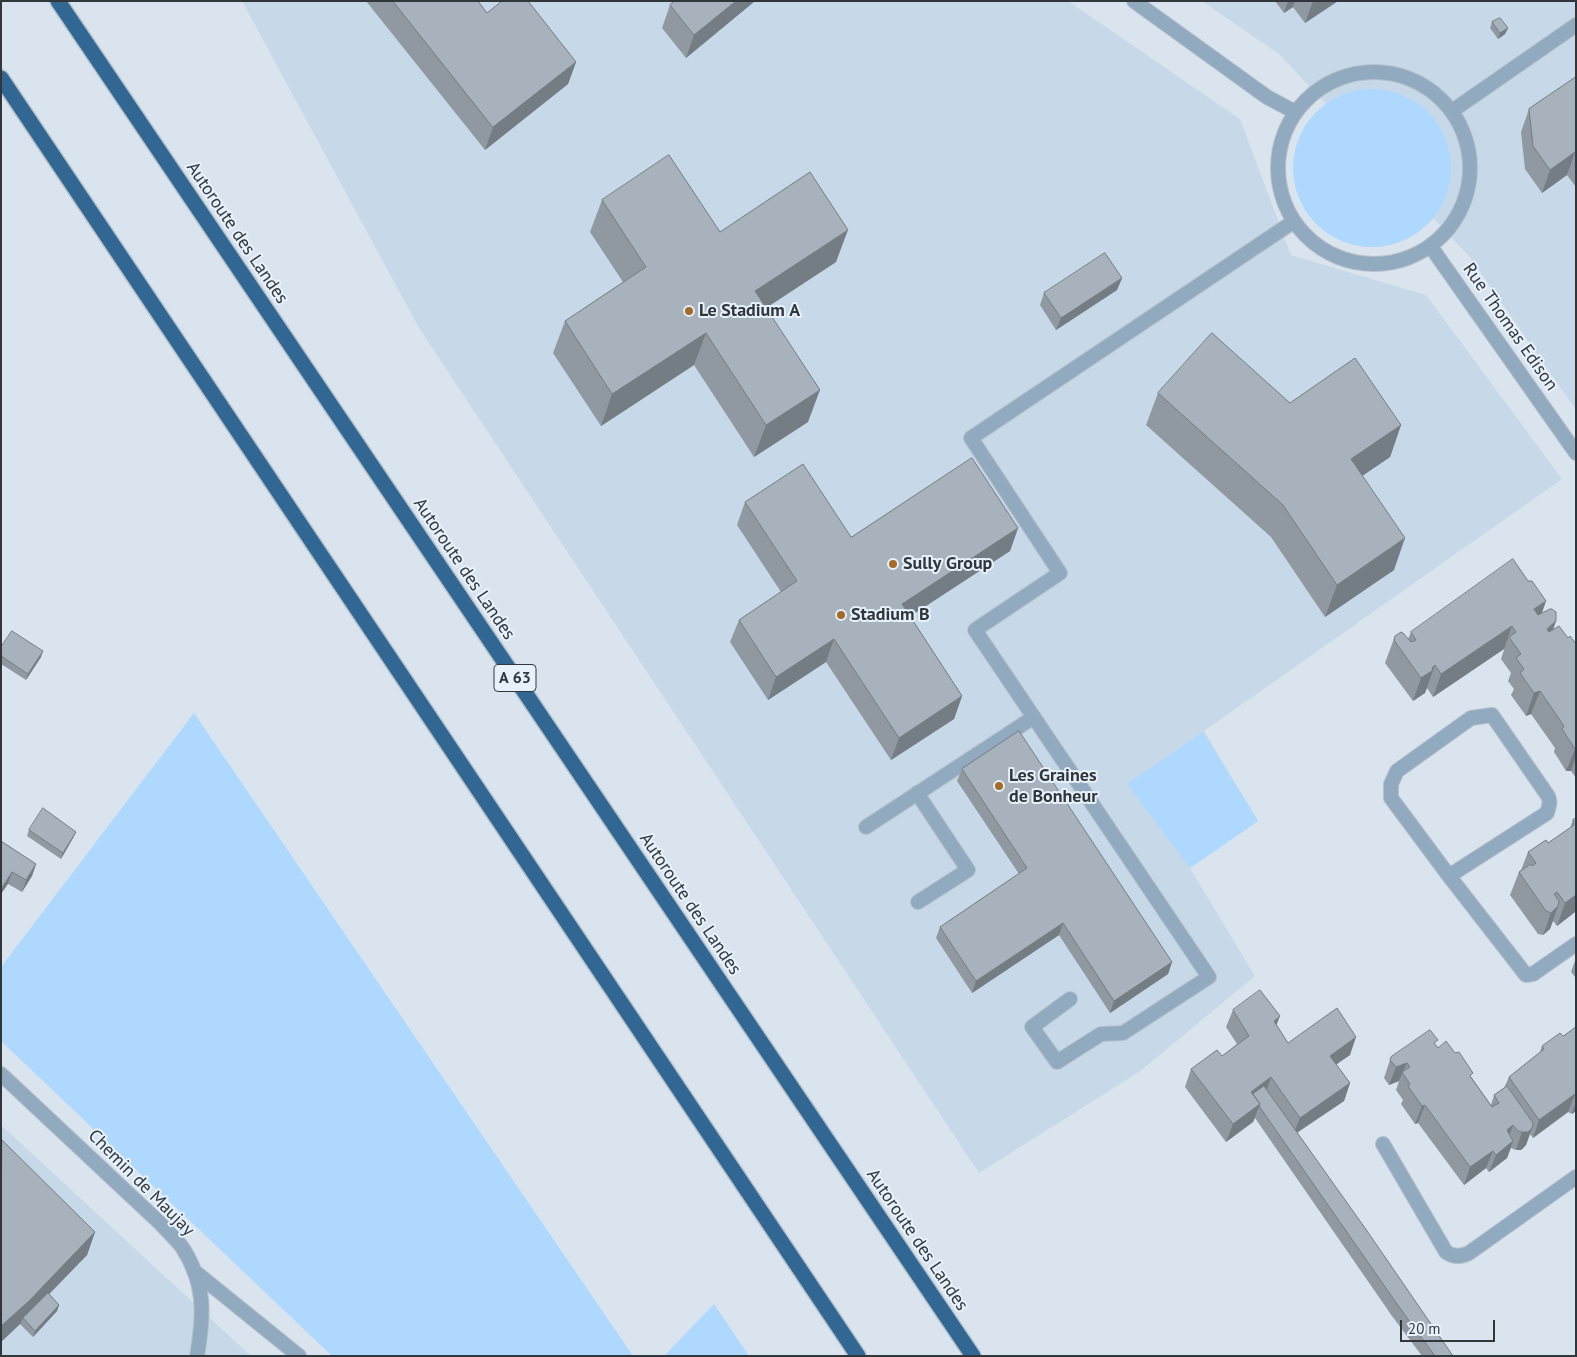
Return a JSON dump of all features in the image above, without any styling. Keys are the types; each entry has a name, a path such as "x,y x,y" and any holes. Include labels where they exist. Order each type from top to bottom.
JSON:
{"highway":[{"name":"Autoroute des Landes","path":"58,1 973,1356"},
{"path":"1,78 858,1356"}],"street":[{"path":"1134,1 1267,97 1295,112"},
{"path":"1452,111 1576,25"},
{"path":"1354,73 1398,74 1418,82 1437,95 1452,111 1468,146 1469,184 1456,219 1431,247 1396,263 1356,264 1321,250 1293,222 1281,196 1277,167 1282,138 1295,112 1314,92 1333,80 1354,73"},
{"path":"1070,999 1032,1027 1057,1062 1101,1034 1123,1033 1209,977 976,630 1060,573 971,438 1293,222"},
{"name":"Rue Thomas Edison","path":"1431,247 1576,453"},
{"path":"1449,876 1547,813 1550,806 1548,796 1492,715 1471,718 1397,771 1390,784 1391,798 1449,876 1526,975 1534,974 1576,944"},
{"path":"866,827 1034,717"},
{"path":"917,793 968,870 918,902"},
{"name":"Chemin de Maujay","path":"1,1074 161,1224 181,1247 194,1271 299,1356"},
{"path":"1383,1144 1446,1252 1451,1255 1469,1253 1576,1178"},
{"path":"194,1271 200,1292 203,1316 197,1356"}],"shaded area":[{"path":"242,1 1068,1 1240,119 1291,255 1426,295 1562,479 1204,731 1258,821 1190,868 1255,976 1139,1072 979,1173 419,328"},
{"path":"1202,1 1576,1 1576,410 1469,256 1279,54"},
{"path":"1372,89 1402,95 1428,112 1445,138 1451,168 1445,198 1428,224 1402,241 1372,247 1342,241 1316,224 1299,198 1293,168 1299,138 1316,112 1342,95"},
{"path":"194,713 633,1356 332,1356 1,1041 1,967"},
{"path":"1203,732 1258,821 1190,868 1127,784"},
{"path":"1,1125 251,1356 1,1356"},
{"path":"714,1304 749,1356 664,1356"}],"building":[{"path":"393,1 478,1 487,13 502,1 528,1 576,62 493,127"},
{"path":"675,1 736,1 694,35 670,5"},
{"path":"1500,18 1508,28 1500,33 1492,22"},
{"path":"1576,77 1576,153 1550,170 1533,146 1529,109"},
{"name":"Le Stadium A","path":"669,155 720,232 810,172 848,230 755,291 820,390 766,425 706,333 612,394 565,321 646,267 602,200"},
{"path":"1105,253 1122,278 1061,318 1044,293"},
{"path":"1212,333 1290,403 1355,358 1401,425 1351,459 1405,538 1337,585 1283,505 1158,393"},
{"name":"Stadium B","path":"972,458 1018,528 902,604 962,696 899,738 834,639 776,677 739,620 797,581 745,502 803,464 851,537"},
{"path":"1513,559 1528,581 1532,581 1546,601 1534,609 1538,615 1550,609 1556,612 1556,621 1547,629 1549,632 1559,626 1568,638 1570,636 1576,644 1575,749 1562,729 1564,726 1540,691 1534,693 1520,673 1524,669 1516,658 1521,654 1509,637 1516,632 1512,626 1441,674 1435,665 1432,668 1433,670 1421,678 1394,640 1395,636 1401,632 1411,642 1416,640 1411,632"},
{"path":"12,631 43,651 28,674 1,656 1,647"},
{"path":"1019,731 1172,962 1114,1001 1063,923 976,981 940,927 1027,868 962,769"},
{"path":"43,808 76,832 63,853 29,830"},
{"path":"1576,818 1576,895 1565,903 1557,892 1554,894 1559,901 1558,906 1551,913 1546,911 1519,872 1536,863 1528,852 1546,840 1548,843 1574,825 1573,820"},
{"path":"1,841 36,864 26,880 12,872 1,889"},
{"path":"1260,990 1280,1016 1274,1021 1288,1043 1337,1008 1356,1037 1330,1056 1350,1083 1300,1118 1271,1077 1251,1092 1260,1104 1233,1124 1191,1069 1217,1050 1222,1056 1249,1036 1233,1010"},
{"path":"1576,1027 1576,1095 1539,1120 1509,1077 1544,1049 1542,1046 1560,1033 1563,1036"},
{"path":"1430,1030 1438,1040 1434,1043 1438,1048 1446,1041 1455,1053 1459,1052 1473,1073 1470,1076 1492,1107 1499,1103 1494,1095 1507,1086 1533,1123 1532,1128 1528,1132 1518,1131 1513,1125 1507,1130 1513,1141 1496,1155 1493,1151 1470,1167 1425,1105 1422,1106 1408,1086 1410,1084 1402,1072 1410,1067 1407,1063 1396,1067 1390,1060 1391,1057"},
{"path":"1264,1086 1453,1356 1435,1356 1397,1304 1259,1106 1260,1104 1253,1094"},
{"path":"2,1140 95,1232 29,1301 1,1326"},
{"path":"48,1293 59,1305 35,1331 23,1318"}],"place":[{"name":"Le Stadium A","path":"689,311"},
{"name":"Sully Group","path":"893,564"},
{"name":"Stadium B","path":"841,615"},
{"name":"Les Graines de Bonheur","path":"999,786"}]}
